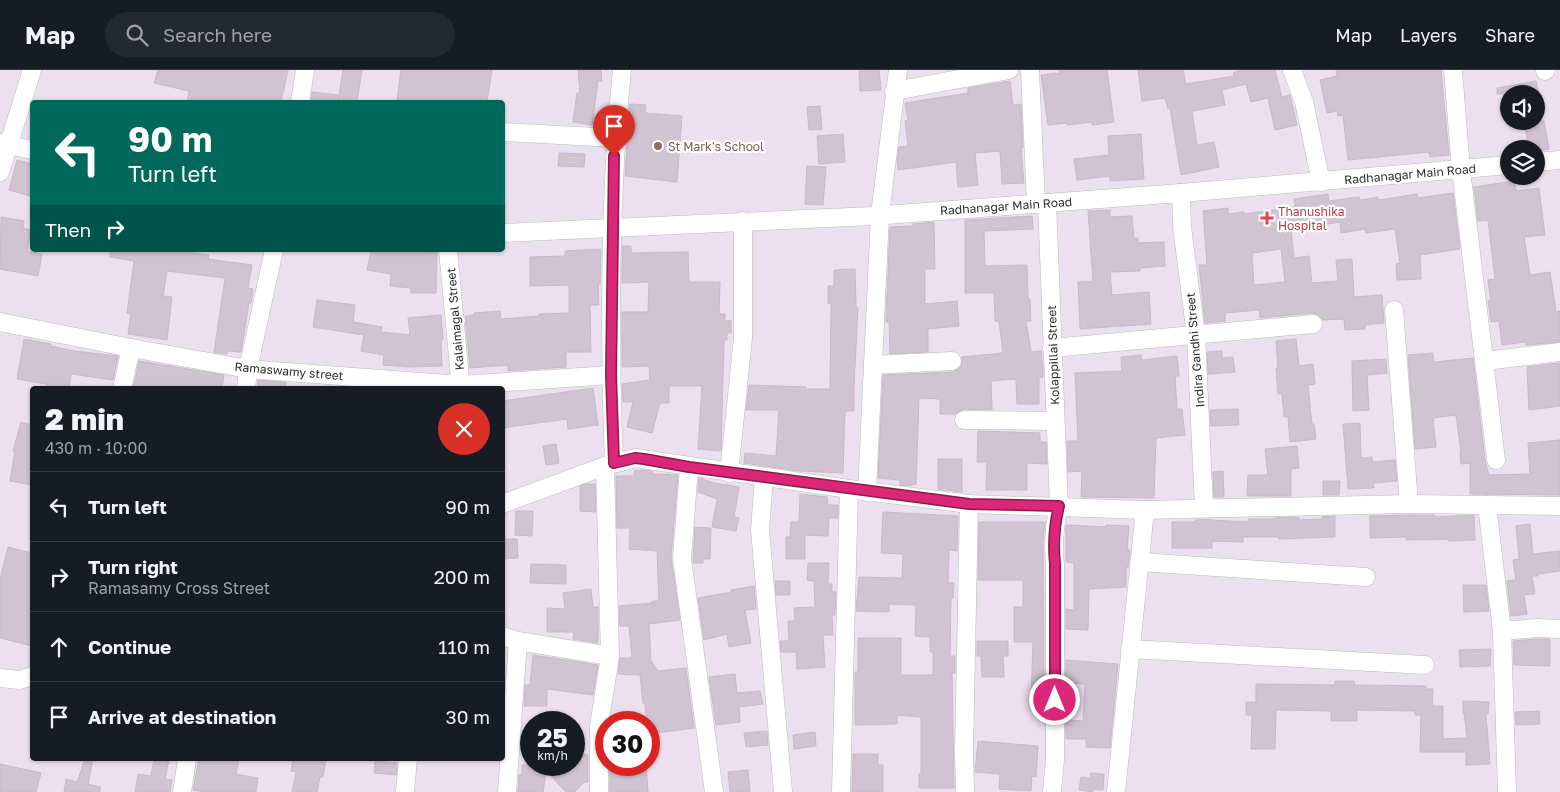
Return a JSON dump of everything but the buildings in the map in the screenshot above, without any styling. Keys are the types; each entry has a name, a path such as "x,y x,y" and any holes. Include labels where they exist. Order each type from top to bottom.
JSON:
{"street":[{"path":"0,172 4,144 32,70"},
{"path":"300,100 305,70"},
{"path":"599,792 599,726 610,656 609,464 612,228 615,138 622,70"},
{"path":"867,492 880,215 898,70"},
{"path":"894,91 1009,70"},
{"name":"Kolappillai Street","path":"1030,70 1052,348 1059,506 1055,522 1053,546 1055,564 1055,749 1052,792"},
{"path":"1292,70 1304,102 1321,182"},
{"path":"1453,70 1461,170 1496,460"},
{"path":"505,132 615,138"},
{"path":"4,144 30,150"},
{"path":"1545,161 1560,160"},
{"name":"Radhanagar Main Road","path":"505,233 880,215 1321,182 1500,166"},
{"name":"Indira Gandhi Street","path":"1180,193 1182,227 1196,335 1204,508"},
{"path":"729,473 743,338 743,221"},
{"path":"246,386 248,369 274,252"},
{"name":"Kalaimagal Street","path":"448,252 461,386"},
{"path":"1394,310 1409,504"},
{"name":"Ramaswamy street","path":"0,322 248,369 403,385 432,386"},
{"path":"1052,348 1313,324"},
{"path":"123,386 131,348"},
{"path":"1485,361 1560,352"},
{"path":"873,365 952,361"},
{"name":"Ramaswamy street","path":"474,386 611,375"},
{"path":"964,420 1055,421"},
{"path":"505,503 609,464 635,458 764,478 969,504 1145,510 1409,504 1560,506"},
{"path":"689,467 682,559 714,792"},
{"path":"764,478 760,530 783,792"},
{"path":"841,792 849,489"},
{"path":"965,792 964,750 969,504"},
{"path":"1487,505 1502,631 1507,792"},
{"path":"1116,792 1145,510"},
{"path":"1139,562 1366,577"},
{"path":"1502,631 1537,628 1560,629"},
{"path":"507,792 510,639 610,656"},
{"path":"1130,649 1425,665"},
{"path":"0,678 20,680 30,677"},
{"path":"182,792 187,761"},
{"path":"405,792 408,761"}],"place":[{"name":"St Mark's School","path":"658,146"},
{"name":"Thanushika Hospital","path":"1267,218"}],"route":[{"path":"614,156 611,375 614,463 635,458 689,467 969,504 1059,506 1055,522 1053,546 1055,564 1055,700"}]}
